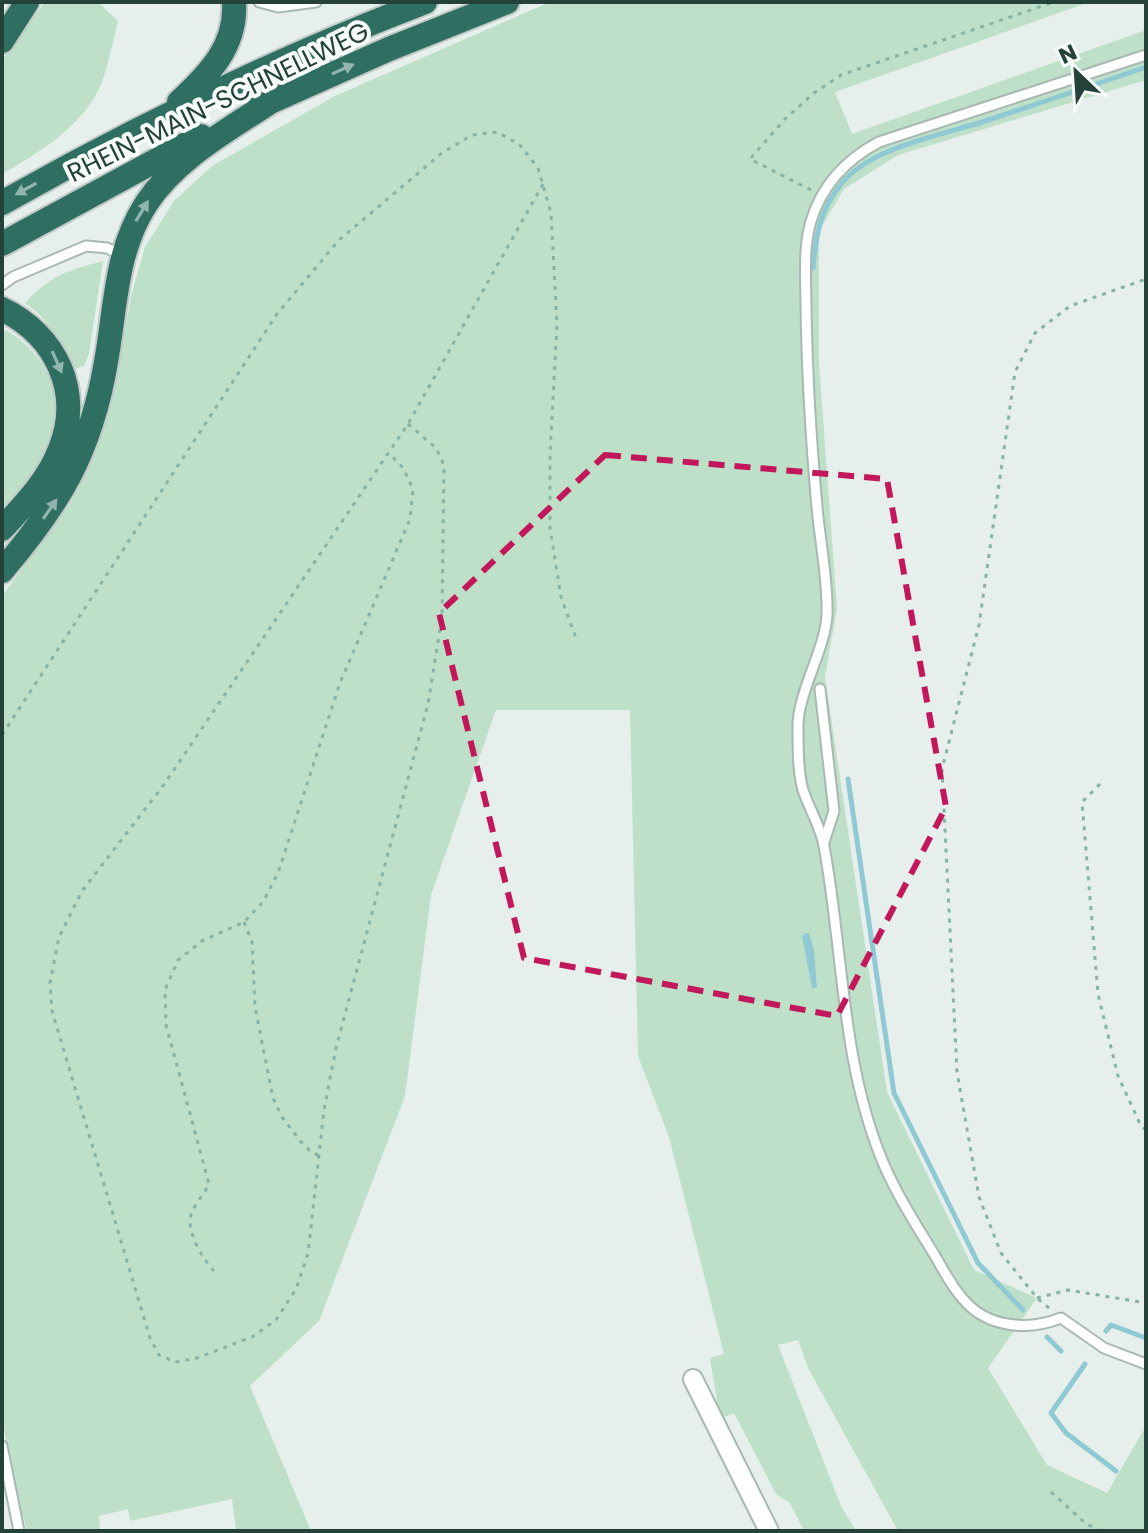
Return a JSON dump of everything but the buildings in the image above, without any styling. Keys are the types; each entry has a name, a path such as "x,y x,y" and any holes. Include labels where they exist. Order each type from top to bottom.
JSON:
{"highway":[{"path":"2,41 27,2"},
{"path":"145,127 182,100 221,58 232,33 234,2"},
{"name":"RHEIN-MAIN-SCHNELLWEG","path":"2,203 145,127 346,33 425,2"},
{"name":"RHEIN-MAIN-SCHNELLWEG","path":"2,244 131,172 272,101 389,49 507,2"},
{"path":"2,571 65,487 87,437 106,364 122,255 129,234 147,201 173,172 272,101"},
{"path":"2,309 37,331 52,351 63,376 68,407 65,437 53,465 32,497 2,529"}],"street":[{"path":"693,1379 769,1531"}],"lane":[{"path":"259,2 278,7 316,2"},
{"path":"1146,55 879,142 841,170 822,196 811,221 806,249 806,351 808,414 827,616 797,725 802,787 824,842 845,1016 860,1088 880,1155 925,1239 963,1300 985,1317 1012,1325 1038,1325 1061,1318 1104,1348 1146,1364"},
{"path":"2,285 13,277 86,246 107,248 122,255"},
{"path":"820,689 834,811 824,842"},
{"path":"2,1446 19,1531"}],"path":[{"path":"822,196 750,159 784,120 814,93 841,75 1054,2"},
{"path":"2,735 277,314 339,240 442,153 472,135 497,132 519,144 538,168 551,213 557,324 550,455 550,528 561,597 576,638"},
{"path":"408,424 436,448 444,465 442,617 428,704 336,1048 308,1254 296,1289 276,1320 252,1337 197,1358 175,1362 159,1355 146,1323 52,1011 50,983 59,937 82,891 163,786 408,424 543,184"},
{"path":"1061,1318 1037,1298 1001,1253 979,1197 957,1072 942,769 979,625 1015,372 1035,333 1070,306 1146,279"},
{"path":"214,1271 203,1259 190,1224 190,1214 209,1184 166,1025 165,990 178,960 202,941 244,922 263,902 278,873 340,683 410,519 413,489 403,468 389,453"},
{"path":"1100,784 1082,802 1098,994 1118,1076 1141,1126 1146,1130"},
{"path":"244,922 252,942 255,1007 273,1098 282,1117 305,1147 319,1156"},
{"path":"1037,1298 1068,1290 1146,1303"},
{"path":"1051,1492 1085,1523 1100,1531"}],"highlighted area":[{"path":"605,455 887,479 946,807 837,1016 524,958 439,613"}],"green space":[{"path":"45,2 98,2 118,21 111,52 102,82 85,111 46,147 2,174 2,60"},
{"path":"550,2 1090,2 835,92 852,134 1146,30 1146,80 898,155 844,189 819,231 819,363 837,609 825,677 887,1092 974,1270 1037,1298 988,1368 1047,1465 1107,1493 1146,1426 1146,1531 898,1531 808,1368 798,1340 778,1345 841,1506 856,1531 804,1531 790,1503 776,1494 734,1413 720,1419 710,1358 724,1354 669,1137 638,1056 630,710 496,710 431,895 405,1096 319,1321 250,1386 311,1531 236,1531 232,1499 130,1521 128,1509 99,1516 100,1531 27,1531 12,1477 2,1415 2,596 70,504 94,451 113,395 131,296 145,247 174,201 212,166 335,96"},
{"path":"103,261 89,354 84,366 72,370 54,333 25,303 60,275"},
{"path":"2,329 20,339 43,365 52,385 55,413 43,459 31,478 2,510"}],"water":[{"path":"809,933 814,951 817,988 812,988 802,936"}],"waterway":[{"path":"813,268 818,233 829,203 842,183 870,160 907,144 1146,67"},
{"path":"848,779 894,1093 978,1263 1023,1310"},
{"path":"1106,1331 1111,1325 1146,1338"},
{"path":"1047,1337 1061,1351"},
{"path":"1085,1364 1051,1413 1066,1433 1116,1471"}]}
